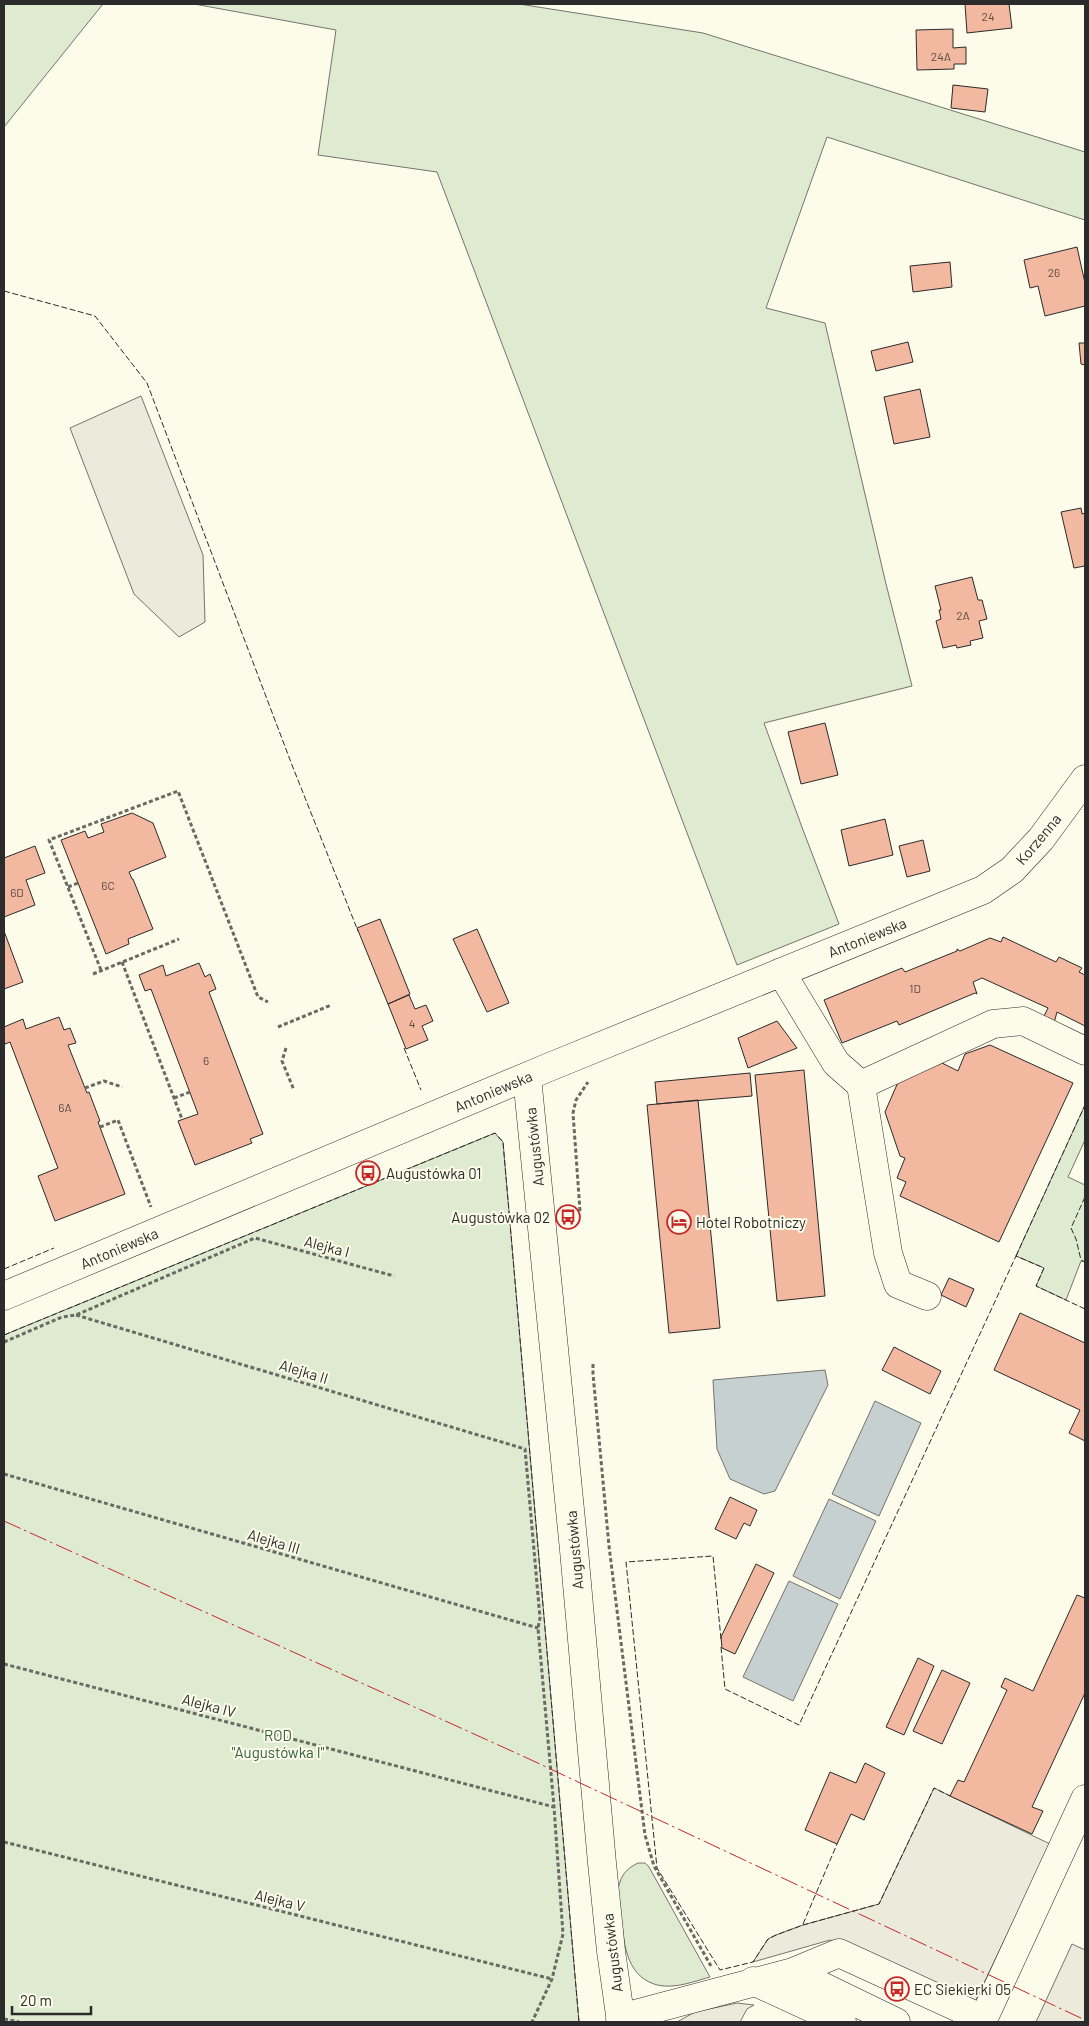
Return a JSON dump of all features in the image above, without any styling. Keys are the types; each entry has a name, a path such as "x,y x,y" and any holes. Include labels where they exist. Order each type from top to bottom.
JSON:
{"street":[{"name":"Korzenna","path":"983,890 1012,870 1041,839 1085,779"},
{"name":"Antoniewska","path":"4,1296 780,972 983,890"},
{"path":"780,972 836,1063 861,1085 888,1253 898,1284 927,1296"},
{"path":"861,1085 993,1024 1023,1021 1085,1051"},
{"name":"Augustówka","path":"527,1077 574,1550 602,1862 620,2020"},
{"path":"620,2020 793,1972 840,1953 983,2021 1085,1799"},
{"path":"793,1972 896,2022"},
{"path":"753,1982 842,2022"}],"path":[{"path":"101,970 49,840 178,791 258,997 268,1002"},
{"path":"68,887 78,883"},
{"path":"93,974 179,940"},
{"path":"122,962 182,1120"},
{"path":"278,1027 331,1005"},
{"path":"286,1048 282,1061 294,1090"},
{"path":"580,1211 573,1113 576,1100 593,1078"},
{"path":"85,1088 104,1081 122,1087"},
{"path":"174,1098 190,1092"},
{"path":"100,1127 118,1120 150,1203 157,1232"},
{"name":"Alejka I","path":"76,1315 255,1238 394,1276"},
{"path":"4,1342 62,1317 76,1315"},
{"name":"Alejka II","path":"76,1315 525,1449 540,1618 538,1628"},
{"path":"593,1364 592,1374 609,1546 645,1835 654,1866 716,1974"},
{"name":"Alejka III","path":"4,1474 538,1628"},
{"path":"532,2022 552,1979 563,1934 538,1628"},
{"name":"Alejka IV","path":"4,1664 554,1807"},
{"name":"Alejka V","path":"4,1842 552,1979"},
{"path":"4,2019 19,2022"}],"green space":[{"path":"4,4 103,4 4,127"},
{"path":"194,4 519,4 703,33 1085,152 1085,220 827,137 766,308 825,323 886,584 912,686 764,723 839,924 737,965 437,172 318,155 336,30"},
{"path":"1085,1105 1085,1140 1068,1177 1085,1185 1085,1262 1081,1261 1066,1300 1036,1286 1044,1268 1016,1256"},
{"name":"ROD \"Augustówka I\"","path":"495,1133 503,1142 579,2022 4,2022 4,1335"},
{"path":"638,1863 645,1863 649,1867 710,1977 682,1985 661,1986 644,1979 637,1973 625,1946 618,1890 621,1878 630,1868"}],"shaded area":[{"path":"141,396 203,555 205,622 179,637 134,594 70,428"},
{"path":"825,1370 828,1385 775,1491 764,1494 730,1479 717,1449 713,1380"},
{"path":"875,1401 921,1423 879,1516 832,1494"},
{"path":"829,1499 876,1521 840,1599 793,1576"},
{"path":"789,1581 838,1604 793,1701 743,1677"},
{"path":"934,1788 1050,1844 973,2006 830,1940 753,1962 768,1939 776,1935 803,1925 879,1904"},
{"path":"1072,1944 1085,1950 1085,2022 1036,2022"},
{"path":"737,2003 754,2005 747,2009 740,2022 677,2022 695,2012"}],"building":[{"path":"965,4 1009,4 1012,28 967,33"},
{"path":"953,29 953,48 966,47 966,64 954,64 954,69 917,70 916,30"},
{"path":"953,85 988,89 985,112 951,108"},
{"path":"1077,247 1085,283 1085,306 1045,316 1038,286 1030,288 1024,260"},
{"path":"950,262 952,287 913,292 910,266"},
{"path":"908,342 913,362 876,371 871,351"},
{"path":"1079,343 1085,343 1085,365 1081,364"},
{"path":"920,389 930,437 894,444 884,397"},
{"path":"1081,508 1082,514 1085,513 1085,566 1074,568 1061,512"},
{"path":"972,577 978,600 982,600 987,619 979,621 983,638 970,641 971,645 957,648 956,645 943,648 936,621 941,619 939,610 941,610 935,586"},
{"path":"825,723 838,775 801,784 788,732"},
{"path":"132,813 153,823 166,857 129,872 153,929 128,939 129,944 106,954 61,840 85,831 88,838 104,832 101,824"},
{"path":"885,819 893,855 849,866 841,830"},
{"path":"923,840 930,871 907,877 899,846"},
{"path":"35,846 45,873 26,880 35,905 4,917 4,858"},
{"path":"380,919 410,994 388,1004 357,928"},
{"path":"477,929 509,1003 487,1012 453,939"},
{"path":"4,931 23,982 4,989"},
{"path":"1003,937 1056,962 1059,957 1082,968 1079,972 1085,975 1085,1026 1057,1012 1054,1023 1043,1018 1048,1008 982,978 973,982 977,994 975,993 899,1025 897,1021 842,1043 824,1000 902,968 905,972 957,951 957,949 960,951 990,938 1001,942"},
{"path":"199,963 205,977 210,974 216,989 209,992 263,1134 250,1139 252,1143 195,1165 178,1121 198,1114 151,989 145,991 139,975 163,965 166,976"},
{"path":"409,995 415,1009 426,1005 433,1021 422,1026 428,1040 406,1049 388,1004"},
{"path":"59,1017 64,1030 70,1028 76,1043 68,1045 87,1093 89,1092 125,1194 55,1221 38,1176 58,1168 10,1042 5,1044 4,1027 23,1019 26,1029"},
{"path":"777,1021 797,1048 748,1068 738,1038"},
{"path":"990,1045 1073,1083 999,1242 900,1196 906,1182 897,1178 905,1158 900,1156 885,1112 899,1080 942,1063 958,1071 965,1054"},
{"path":"804,1070 825,1296 777,1301 755,1075"},
{"path":"750,1073 752,1096 657,1104 655,1082"},
{"path":"698,1100 720,1328 669,1333 647,1105"},
{"path":"949,1278 974,1289 966,1307 941,1295"},
{"path":"1020,1313 1085,1343 1085,1441 1069,1433 1080,1410 994,1370"},
{"path":"894,1347 941,1371 930,1394 882,1370"},
{"path":"730,1497 757,1510 750,1526 744,1523 736,1539 715,1529"},
{"path":"756,1564 774,1573 735,1654 722,1648 721,1637"},
{"path":"1077,1595 1085,1598 1085,1693 1032,1807 1043,1811 1032,1834 950,1796 958,1780 964,1782 1007,1690 1001,1687 1005,1678 1033,1691"},
{"path":"918,1658 934,1666 904,1735 886,1727"},
{"path":"942,1670 970,1683 942,1744 913,1731"},
{"path":"865,1763 885,1773 864,1820 851,1814 837,1844 805,1830 830,1772 856,1783"}],"fence":[{"path":"4,291 95,316 147,383 292,765 358,931"},
{"path":"404,1048 421,1090"},
{"path":"1016,1256 1085,1105"},
{"path":"4,1335 495,1133 503,1142 579,2022"},
{"path":"1085,1197 1071,1228 1081,1260 1085,1262"},
{"path":"4,1269 54,1248"},
{"path":"721,1647 725,1689 799,1725 1016,1256 1044,1268 1036,1286 1085,1309"},
{"path":"721,1639 713,1556 626,1562 657,1868 720,1970 753,1962 768,1939 776,1935 803,1925 879,1904 934,1788 950,1796"},
{"path":"803,1924 837,1844"}],"power":[{"path":"4,1521 527,1758 1085,2020"}],"place":[{"name":"Augustówka 01","path":"368,1173"},
{"name":"Augustówka 02","path":"568,1217"},
{"name":"Hotel Robotniczy","path":"679,1222"},
{"name":"EC Siekierki 05","path":"897,1989"}]}
